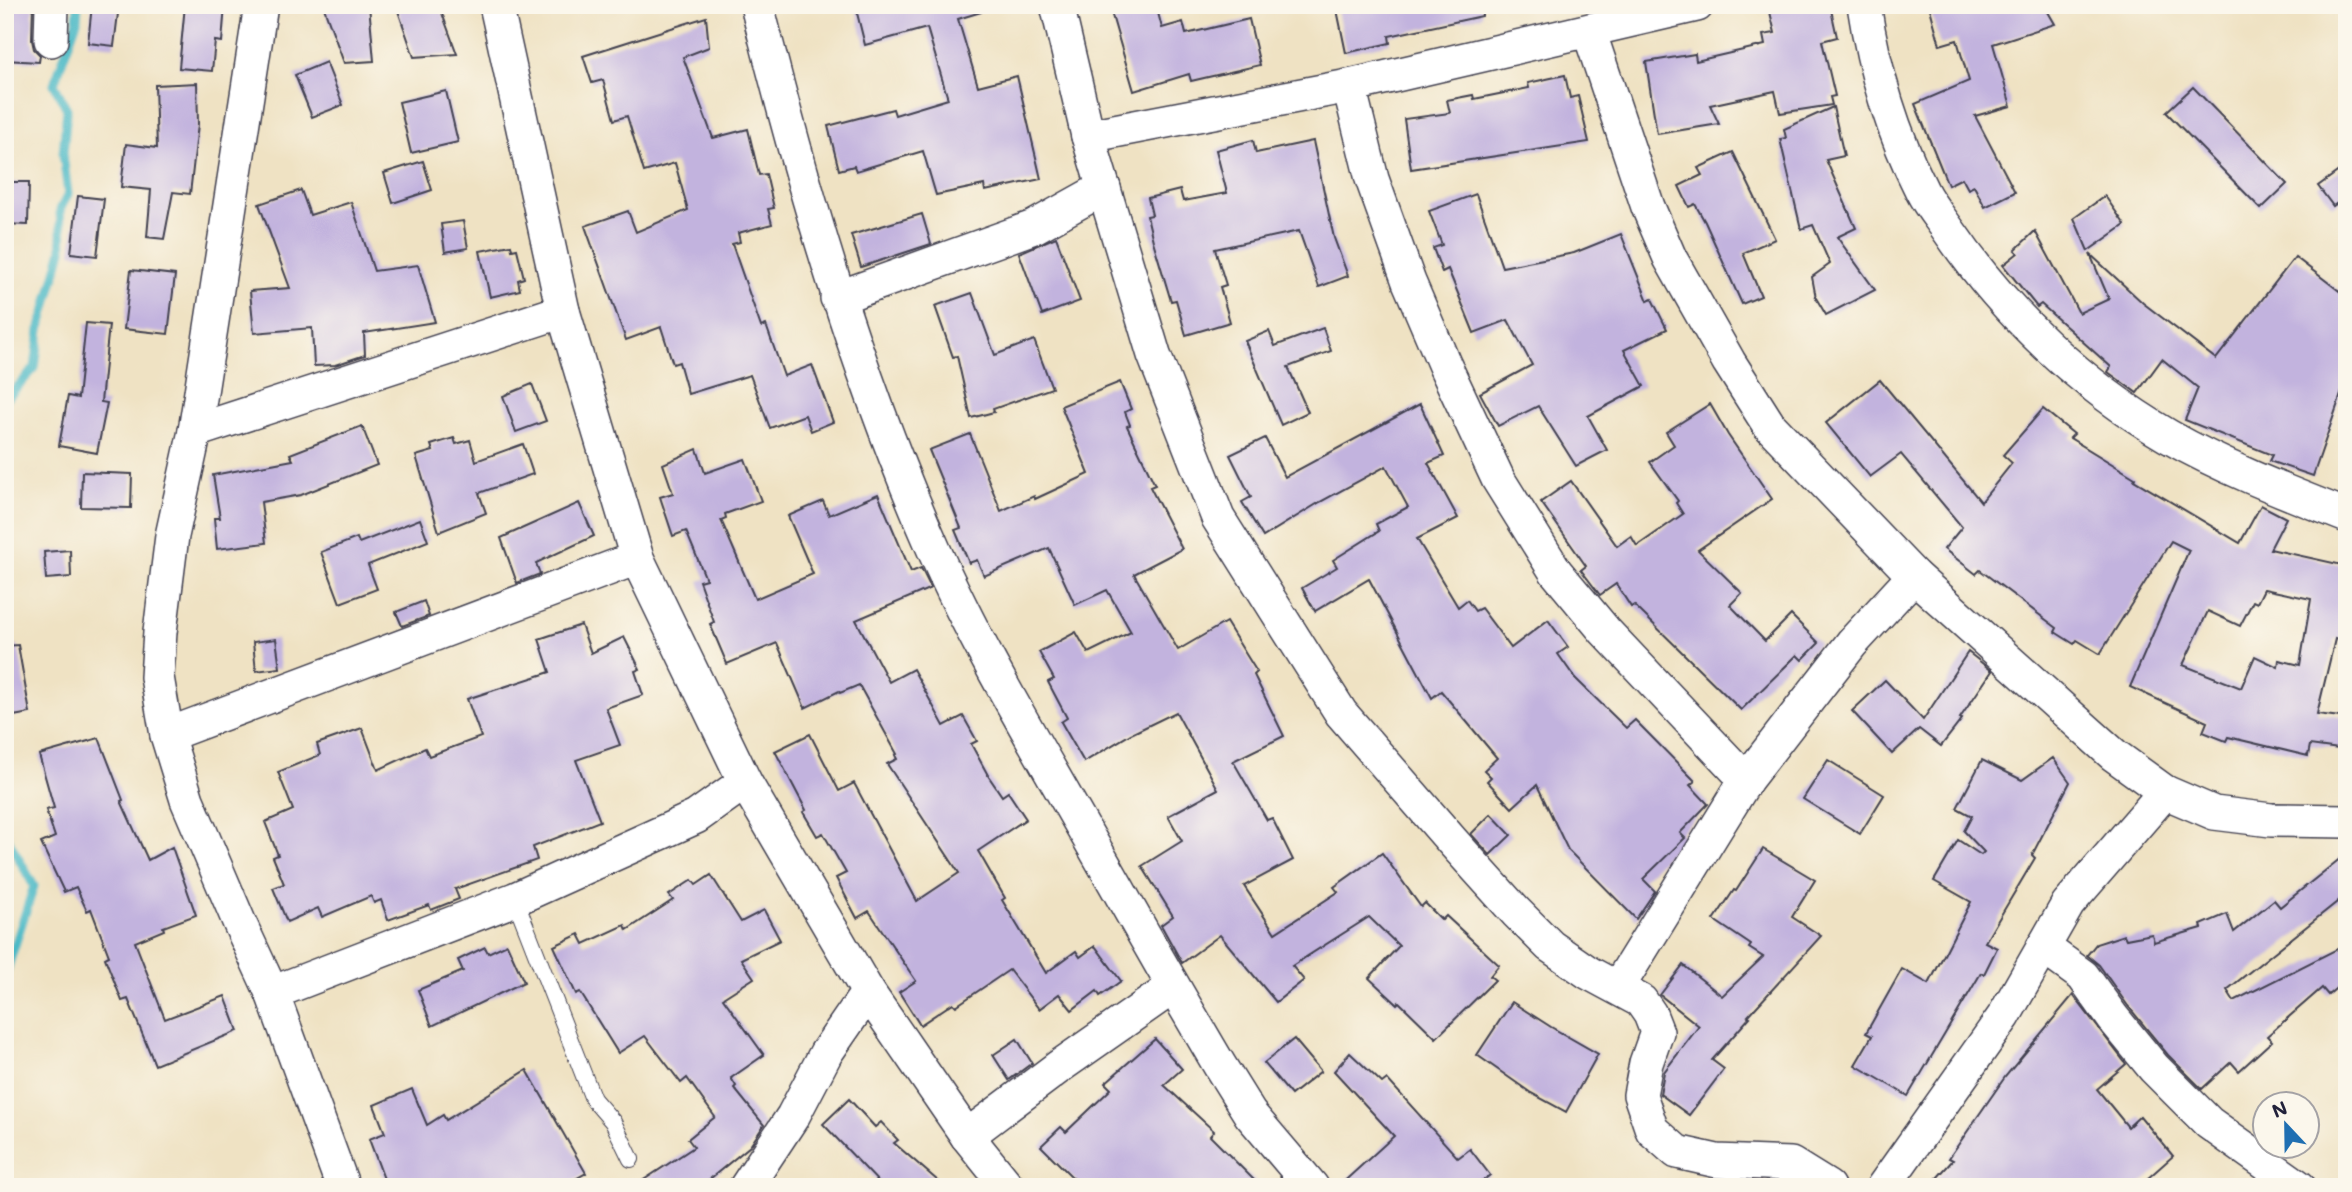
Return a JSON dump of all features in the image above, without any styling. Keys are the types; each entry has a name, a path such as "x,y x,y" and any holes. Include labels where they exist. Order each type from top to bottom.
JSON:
{"street":[{"path":"51,40 52,5"},
{"path":"261,5 195,431 172,536 157,677 167,735 187,800 272,993 343,1187"},
{"path":"496,5 563,311 637,558 745,782 869,992 967,1136 1008,1187"},
{"path":"757,5 837,298 933,548 958,601 1027,730 1173,987 1250,1114 1312,1187"},
{"path":"1057,5 1088,136 1154,355 1218,518 1341,713 1507,902 1550,946 1589,973 1641,1001 1657,1032 1646,1063 1640,1095 1652,1130 1677,1152 1717,1161 1791,1164 1828,1187"},
{"path":"1088,136 1349,86 1697,5"},
{"path":"1864,5 1883,100 1923,193 1967,258 2026,326 2093,384 2168,436 2265,484 2347,516"},
{"path":"1589,31 1647,207 1670,258 1769,425 1914,576 2114,755 2165,792 2214,813 2271,820 2347,821"},
{"path":"1349,86 1372,179 1409,282 1498,478 1556,572 1605,631 1746,780"},
{"path":"837,298 1034,227 1104,188"},
{"path":"195,431 563,311"},
{"path":"167,735 637,558"},
{"path":"1618,987 1746,780 1852,643 1914,576"},
{"path":"272,993 515,899 696,817 745,782"},
{"path":"1883,1187 2004,1016 2068,904 2165,792"},
{"path":"2043,947 2083,976 2154,1068 2209,1123 2299,1187"},
{"path":"967,1136 1060,1066 1173,987"},
{"path":"746,1187 793,1116 826,1052 869,992"}],"lane":[{"path":"515,899 593,1099 613,1122 631,1159"}],"building":[{"path":"8,5 33,5 32,40 34,49 40,55 39,62 5,60"},
{"path":"92,5 119,5 114,46 88,43"},
{"path":"185,5 225,5 222,42 215,41 212,71 179,68"},
{"path":"323,5 369,5 374,61 344,63"},
{"path":"396,5 439,5 457,54 414,57"},
{"path":"855,5 980,5 981,12 958,19 978,86 1017,76 1041,179 985,191 984,185 936,195 923,151 856,171 854,166 839,170 828,126 893,109 895,115 948,99 927,28 865,45"},
{"path":"1109,5 1156,5 1162,28 1183,22 1186,34 1249,19 1260,65 1191,81 1189,74 1134,91"},
{"path":"1336,5 1481,5 1482,16 1389,36 1390,43 1346,53"},
{"path":"1802,5 1830,5 1837,37 1822,41 1835,96 1830,97 1832,105 1780,113 1775,91 1710,105 1719,124 1657,134 1646,62 1695,54 1696,61 1765,45 1763,35 1775,33 1770,12"},
{"path":"1929,5 2044,5 2055,24 1993,44 2011,106 1975,116 2015,192 1985,207 1974,186 1968,189 1962,178 1948,185 1915,104 1969,81 1957,40 1940,45"},
{"path":"706,17 709,47 683,57 713,138 748,129 759,175 766,174 774,208 768,209 772,224 738,233 740,242 732,244 761,327 766,325 784,376 812,365 833,422 811,431 805,415 770,428 750,375 688,394 679,362 673,364 661,327 626,340 585,226 628,211 636,232 688,210 675,163 644,172 627,116 614,120 603,80 592,83 583,56"},
{"path":"326,62 343,105 312,117 295,75"},
{"path":"1565,75 1570,98 1578,96 1589,142 1411,169 1404,119 1450,113 1447,100 1473,95 1474,99 1529,88 1528,83"},
{"path":"197,83 198,124 190,194 173,192 164,239 147,237 151,190 121,187 126,144 157,148 155,85"},
{"path":"2193,87 2287,184 2261,209 2166,112"},
{"path":"446,91 458,142 411,153 399,102"},
{"path":"1833,107 1844,156 1826,160 1856,228 1837,237 1875,290 1826,315 1816,298 1812,277 1830,264 1813,225 1801,229 1780,139 1786,138 1784,129"},
{"path":"1253,140 1256,153 1313,141 1334,238 1348,276 1319,287 1299,231 1215,249 1226,285 1220,287 1230,322 1186,335 1176,300 1171,301 1153,241 1147,216 1152,215 1148,198 1180,190 1183,201 1227,193 1216,150"},
{"path":"1733,152 1775,239 1743,253 1761,296 1742,304 1705,222 1695,204 1689,207 1679,186 1702,175 1698,168"},
{"path":"423,161 432,190 393,203 384,173"},
{"path":"2347,165 2347,196 2333,206 2318,186"},
{"path":"5,182 29,182 28,225 5,224"},
{"path":"301,190 310,215 351,202 374,271 418,265 435,322 364,333 365,355 335,365 314,366 312,328 254,333 250,291 290,288 259,204"},
{"path":"1476,194 1502,267 1574,253 1621,234 1648,301 1652,299 1667,329 1624,350 1644,386 1588,416 1607,450 1576,466 1538,406 1498,426 1480,393 1532,365 1508,320 1474,333 1448,269 1442,272 1433,248 1442,245 1429,211"},
{"path":"78,196 104,199 97,256 71,253"},
{"path":"2105,196 2125,225 2088,251 2074,218"},
{"path":"922,214 931,244 861,267 851,235"},
{"path":"463,221 468,248 445,252 441,224"},
{"path":"2035,231 2079,313 2109,299 2090,254 2143,303 2216,359 2295,257 2347,297 2347,377 2313,476 2269,461 2272,455 2185,420 2198,388 2162,359 2137,393 2108,372 2111,367 2041,304 2037,307 2003,265 2018,253 2015,250"},
{"path":"1056,237 1080,301 1042,315 1019,253"},
{"path":"511,245 512,250 517,249 524,278 518,280 520,290 490,297 480,251"},
{"path":"131,270 175,275 168,334 124,329"},
{"path":"972,293 995,355 1034,340 1052,388 993,409 994,412 971,418 957,356 953,357 935,306"},
{"path":"86,323 109,325 101,402 107,403 97,453 59,446 68,396 78,398"},
{"path":"1323,328 1331,351 1288,367 1308,412 1281,425 1245,341 1269,331 1275,346"},
{"path":"1880,380 1981,502 2012,463 2003,455 2043,409 2074,434 2070,438 2135,478 2134,480 2240,543 2261,505 2286,518 2270,549 2347,566 2347,604 2341,640 2335,639 2317,714 2347,718 2347,750 2310,745 2308,756 2228,737 2226,741 2203,732 2207,722 2130,687 2189,550 2171,541 2100,654 2077,640 2074,644 2055,632 2057,628 1980,570 1976,574 1944,549 1962,527 1901,454 1870,477 1826,423","holes":["2264,589 2311,599 2300,665 2279,660 2278,667 2255,656 2241,688 2183,665 2208,611 2240,626 2253,601 2257,603"]},
{"path":"1120,382 1131,409 1125,412 1130,425 1127,426 1155,485 1150,487 1182,549 1134,574 1178,650 1226,622 1257,672 1254,675 1284,736 1233,761 1267,820 1272,818 1293,860 1244,886 1275,933 1338,892 1334,887 1382,853 1421,907 1425,903 1442,920 1446,916 1499,965 1490,976 1495,980 1436,1038 1399,1002 1397,1004 1369,978 1399,946 1369,917 1292,966 1304,980 1276,1002 1220,935 1182,963 1161,925 1173,916 1142,866 1182,841 1168,816 1218,789 1176,712 1131,734 1084,762 1061,722 1067,718 1048,682 1054,679 1039,652 1076,632 1088,653 1131,632 1107,590 1075,605 1049,548 984,576 977,560 969,563 955,530 961,528 929,450 970,434 1001,511 1034,496 1035,499 1089,474 1061,406"},
{"path":"532,384 546,421 516,432 503,396"},
{"path":"1420,404 1444,456 1428,463 1458,518 1417,539 1458,607 1467,600 1475,611 1481,608 1511,648 1548,620 1568,647 1558,654 1575,678 1626,728 1635,720 1695,781 1690,785 1708,804 1680,833 1685,838 1643,879 1655,891 1636,919 1568,850 1537,785 1512,808 1487,781 1491,777 1484,770 1497,758 1441,691 1432,698 1369,579 1315,611 1302,588 1337,567 1333,560 1379,531 1376,524 1408,507 1386,466 1263,537 1242,502 1251,497 1230,455 1265,438 1285,477"},
{"path":"1710,404 1772,499 1698,550 1742,593 1730,605 1765,641 1791,615 1819,643 1802,660 1797,655 1741,710 1634,605 1631,607 1616,584 1600,595 1581,570 1586,566 1541,502 1571,481 1617,546 1631,536 1637,546 1683,514 1676,503 1678,501 1650,462 1674,445 1666,432"},
{"path":"362,426 377,465 301,495 261,502 266,543 217,549 214,518 220,518 213,475 293,460 290,454"},
{"path":"454,438 456,444 470,440 476,461 523,444 533,474 479,493 486,513 439,532 416,456 433,451 431,445"},
{"path":"697,449 705,473 745,459 761,501 725,514 726,518 721,520 755,599 813,574 788,516 823,501 829,515 878,494 911,572 921,568 931,588 856,620 889,682 913,669 944,726 963,716 977,741 971,744 989,777 1002,796 1008,792 1026,819 978,851 1005,898 1002,900 1046,973 1076,951 1080,957 1095,946 1121,981 1100,996 1097,991 1072,1010 1059,994 1039,1009 1009,970 956,1006 953,1003 920,1025 899,992 916,981 869,911 857,918 836,878 846,873 823,833 817,836 803,812 806,810 775,751 810,734 839,791 854,783 917,901 959,873 887,764 897,759 897,754 859,685 840,693 839,691 805,708 777,643 727,664 710,624 714,622 699,581 706,579 686,531 673,536 660,497 673,493 663,464"},
{"path":"82,472 132,474 131,508 81,507"},
{"path":"579,503 594,536 536,563 540,574 517,583 501,538"},
{"path":"420,519 428,541 368,565 377,589 340,603 321,552 357,538 359,543"},
{"path":"70,550 71,577 46,579 44,552"},
{"path":"424,601 429,616 402,626 396,612"},
{"path":"581,625 591,653 624,637 640,669 635,671 643,695 606,708 620,745 576,760 600,821 533,847 537,860 455,889 459,899 431,910 429,905 388,920 381,900 374,903 371,896 322,917 318,908 287,922 273,888 284,884 273,857 278,855 265,822 293,810 278,772 320,755 317,744 362,728 378,770 425,748 429,756 481,737 467,699 550,672 539,639"},
{"path":"276,639 280,668 256,671 253,642"},
{"path":"18,645 30,713 8,717 5,703 5,646"},
{"path":"1968,652 1992,671 1960,718 1962,719 1941,746 1919,729 1892,754 1852,711 1885,680 1923,720"},
{"path":"99,738 123,800 121,801 148,860 172,847 196,915 163,927 164,930 135,942 165,1019 225,996 238,1031 155,1065 128,999 122,1001 105,958 109,956 91,909 87,911 76,887 64,892 41,843 55,837 46,810 54,808 39,755"},
{"path":"2053,758 2070,782 2032,855 2035,858 1985,942 1997,948 1984,974 1981,973 1908,1096 1855,1065 1872,1036 1866,1033 1902,969 1929,984 1971,902 1934,881 1958,840 1981,855 1984,852 1964,831 1972,816 1957,808 1982,760 2022,780"},
{"path":"1828,760 1884,795 1860,834 1803,799"},
{"path":"1491,814 1511,835 1490,855 1471,834"},
{"path":"1763,849 1815,880 1792,917 1821,936 1712,1060 1724,1069 1689,1115 1660,1094 1664,1072 1699,1026 1660,995 1683,965 1722,996 1763,957 1749,948 1751,945 1714,920"},
{"path":"2347,853 2347,894 2227,990 2234,1001 2347,944 2347,979 2328,995 2322,988 2267,1036 2272,1041 2239,1071 2231,1062 2202,1089 2168,1055 2099,965 2087,955 2096,944 2124,935 2126,939 2152,934 2154,942 2202,928 2201,925 2227,914 2234,932 2274,900 2280,907"},
{"path":"711,875 741,922 764,910 780,940 741,959 754,978 723,998 764,1055 731,1078 736,1086 734,1088 764,1125 750,1146 700,1187 633,1187 694,1147 688,1139 715,1117 687,1078 681,1083 645,1036 618,1053 580,992 576,994 554,946 579,934 584,944 625,925 627,930 673,900 669,895 692,880 696,885"},
{"path":"507,944 524,982 432,1026 418,990 463,971 458,960 485,947 488,953"},
{"path":"2073,995 2126,1064 2097,1089 2128,1127 2140,1116 2173,1156 2138,1187 1929,1187 1953,1160 1949,1158 2005,1077"},
{"path":"1512,1002 1598,1054 1566,1112 1531,1093 1477,1055"},
{"path":"1017,1039 1032,1063 1009,1080 993,1055"},
{"path":"1155,1039 1182,1069 1164,1085 1214,1131 1210,1136 1261,1187 1082,1187 1041,1146 1061,1127 1066,1132 1111,1089 1105,1083"},
{"path":"1294,1039 1321,1071 1291,1095 1264,1063"},
{"path":"1350,1053 1382,1083 1387,1079 1458,1158 1470,1149 1490,1175 1475,1187 1338,1187 1394,1136 1334,1071"},
{"path":"527,1070 586,1173 561,1187 387,1187 369,1139 385,1133 374,1105 412,1089 427,1125 443,1115 446,1120"},
{"path":"849,1099 875,1127 881,1122 898,1140 894,1143 945,1187 883,1187 823,1124"}],"waterway":[{"path":"5,400 35,368 40,330 62,250 60,210 68,194 63,154 67,109 54,84 77,21 78,5"},
{"path":"5,834 34,886 5,976"}]}
